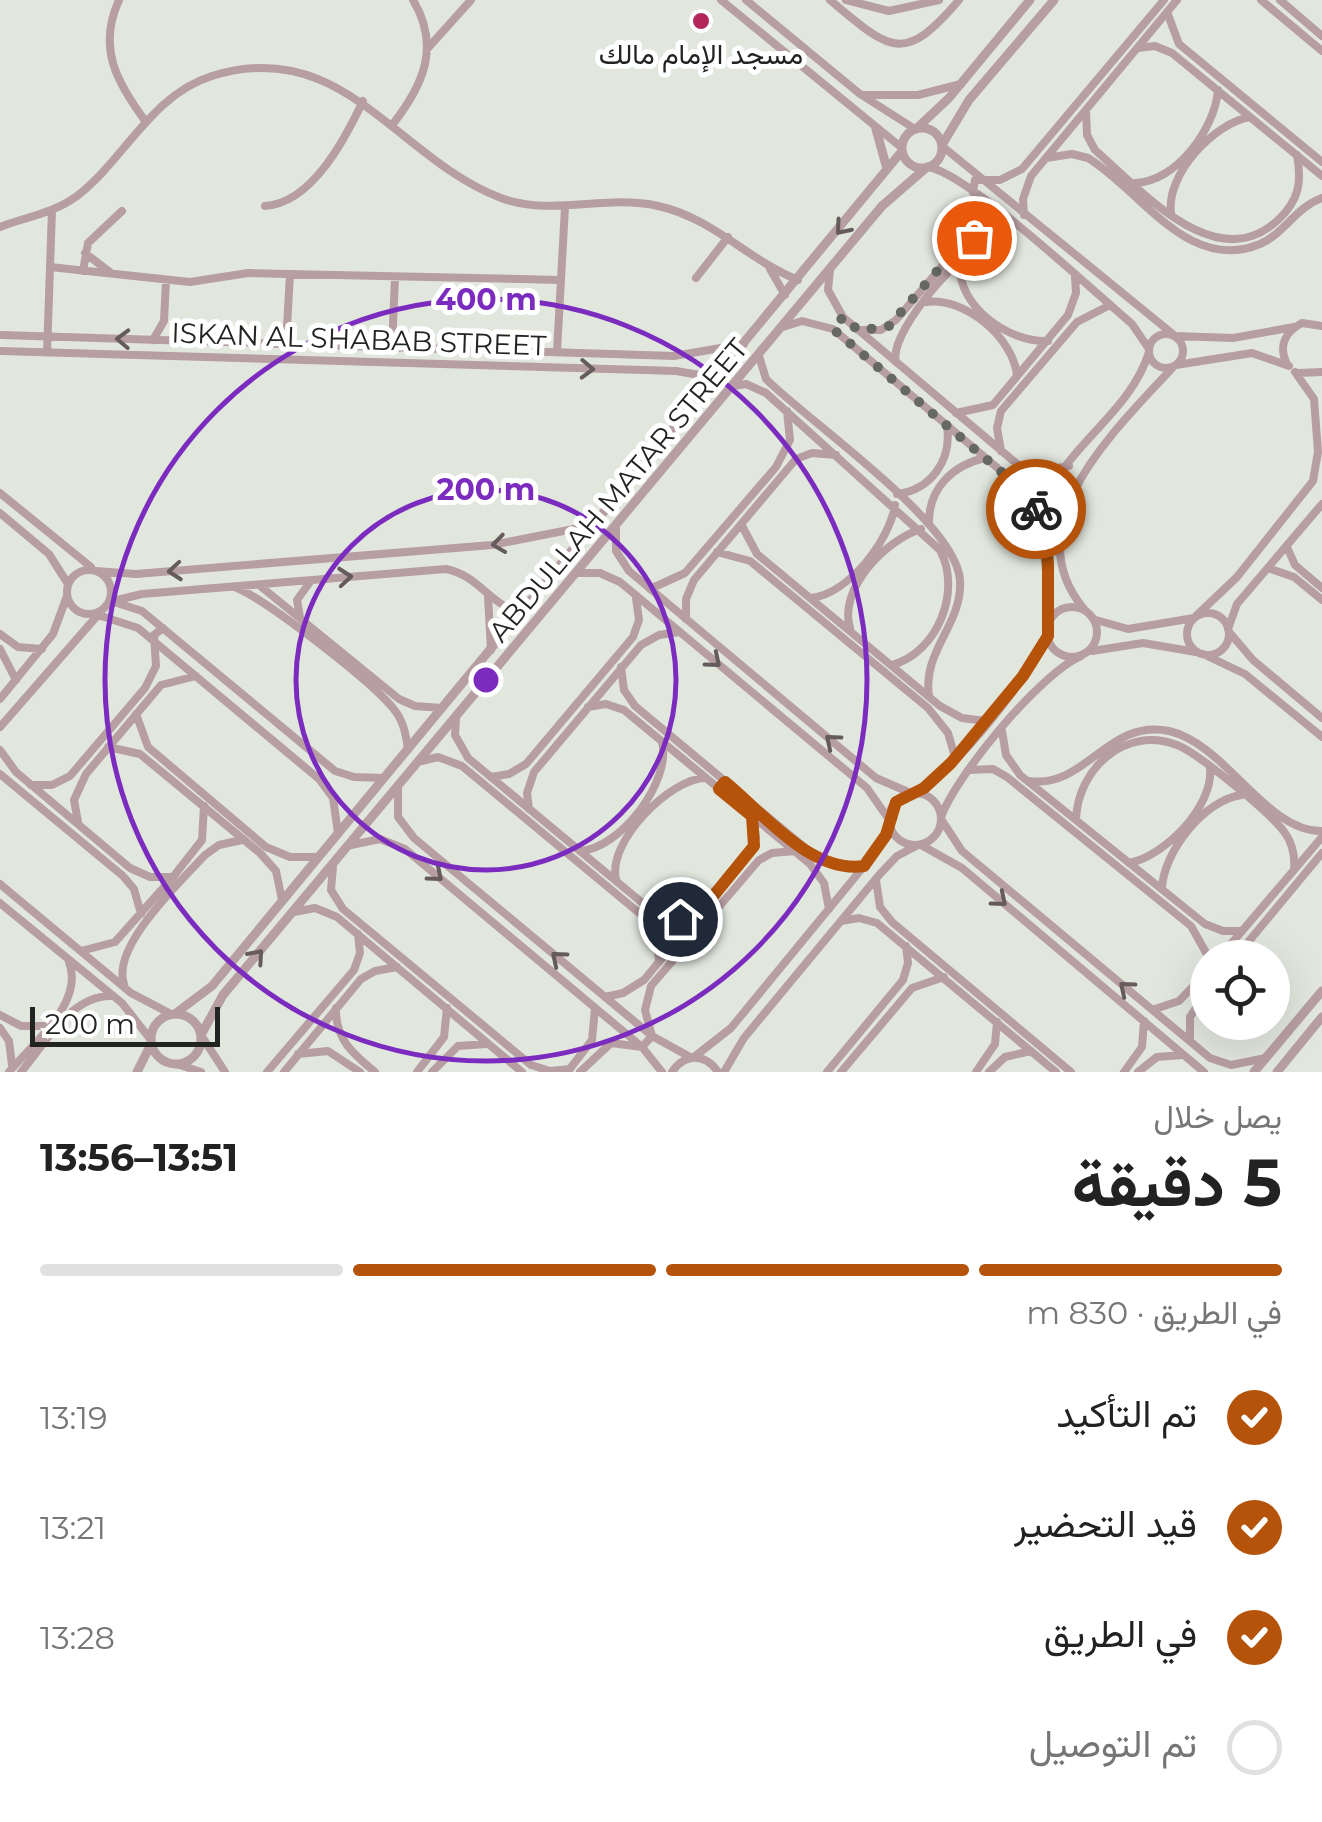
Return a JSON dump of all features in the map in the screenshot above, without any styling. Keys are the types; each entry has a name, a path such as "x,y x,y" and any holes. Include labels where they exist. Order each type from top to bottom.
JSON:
{"street":[{"path":"119,0 109,34 112,69 146,122"},
{"path":"394,124 422,81 428,48 425,26 413,0"},
{"path":"428,48 471,0"},
{"path":"722,0 902,150 909,164 944,172 1122,315 1160,367 1234,354 1261,354 1312,376 1322,372"},
{"path":"746,0 875,106 916,129 935,133 942,145 1024,215 1174,336 1183,350 1175,365 1104,450 1063,508 1059,535 1069,588 1094,618 1119,628 1142,628 1215,614 1265,670 1322,718"},
{"path":"830,0 878,38 898,44 927,36 959,0"},
{"path":"846,0 889,11 940,0"},
{"path":"902,150 1030,0"},
{"path":"927,167 939,159 942,145 969,100 1054,0"},
{"path":"1024,215 1024,191 1031,176 1086,110 1164,0"},
{"path":"896,362 894,349 902,330 960,261 972,239 977,212 973,182 1000,180 1022,169 1138,48 1177,0"},
{"path":"1261,0 1322,51"},
{"path":"1280,0 1322,36"},
{"path":"1168,12 1178,44 1322,162"},
{"path":"1172,52 1178,44"},
{"path":"1138,48 1156,46 1172,52 1322,176"},
{"path":"0,227 52,210 88,186 146,122 198,82 246,69 305,76 363,101 479,188 519,204 651,205 697,219 728,236 770,269 798,280"},
{"path":"860,94 918,95 958,87"},
{"path":"958,87 962,99 969,100"},
{"path":"1209,133 1218,90"},
{"path":"264,206 288,201 304,187 343,138 363,101"},
{"path":"864,118 875,116 875,106"},
{"path":"1086,110 1087,135 1098,159 1182,236 1226,250 1272,238 1294,210 1300,184 1297,156"},
{"path":"1171,213 1172,189 1179,168 1209,133 1250,117"},
{"path":"876,129 887,169"},
{"name":"ABDULLAH MATAR STREET","path":"174,1014 212,986 869,196 902,150"},
{"path":"1046,158 1072,154 1098,159 1197,232 1226,240 1258,234 1294,210 1322,198"},
{"name":"ABDULLAH MATAR STREET","path":"201,1035 224,994 882,206 927,167"},
{"path":"1135,183 1159,178 1179,168"},
{"path":"1022,169 1031,176"},
{"path":"869,196 878,198 882,206"},
{"path":"558,352 564,207"},
{"path":"47,352 52,210"},
{"path":"83,271 92,238 122,211"},
{"path":"858,330 874,331 893,323 972,239 1010,222"},
{"path":"696,278 728,236"},
{"path":"1226,240 1226,250"},
{"path":"86,253 114,276"},
{"path":"960,261 968,304 1007,340 1017,376"},
{"path":"50,267 200,282 240,273 561,280"},
{"path":"770,269 785,296"},
{"path":"830,270 828,290 843,317 1001,450 1023,467 1042,471 1069,466"},
{"path":"286,344 290,274"},
{"path":"392,347 395,277"},
{"path":"956,413 993,404 1068,315 1076,293 1075,277"},
{"path":"152,340 164,322 166,280"},
{"path":"926,302 968,304"},
{"path":"1122,315 1130,304"},
{"path":"1001,450 997,428 1001,411 1076,322 1110,306"},
{"path":"1200,653 1187,635 1195,617 1237,577 1313,481 1318,462 1319,408 1312,390 1292,369 1284,341 1298,325 1322,313"},
{"path":"1068,315 1076,322"},
{"path":"833,329 843,317"},
{"path":"783,327 802,321 833,329 1012,481 1044,522"},
{"path":"893,323 902,330"},
{"path":"672,1072 732,1028 866,865 890,823 896,802 914,794 953,760 1023,676 1048,636 1044,522 1050,493 1127,395 1158,336 1233,338 1298,325 1322,326"},
{"name":"ISKAN AL SHABAB STREET","path":"0,335 687,356 744,344"},
{"path":"1233,338 1234,354"},
{"path":"1007,340 1048,341"},
{"path":"324,361 325,345"},
{"name":"ISKAN AL SHABAB STREET","path":"0,351 619,370 716,378"},
{"path":"619,370 620,354"},
{"path":"759,356 769,389 787,411 838,456 897,494 958,567 960,592 928,666 928,696"},
{"path":"733,386 746,384 769,389 881,486 894,505 925,525"},
{"path":"918,402 928,389"},
{"path":"1127,395 1140,405"},
{"path":"993,404 1001,411"},
{"path":"650,589 669,584 696,568 741,524 780,470 790,440 787,411"},
{"path":"686,415 700,426"},
{"path":"897,494 917,488 936,473 946,456 947,427"},
{"path":"1092,439 1104,450"},
{"path":"686,619 686,599 696,568 780,470 804,455 838,456"},
{"path":"811,598 850,585 886,543 925,525 944,480 962,466 985,458"},
{"path":"1012,481 1022,475 1023,467"},
{"path":"936,473 944,480"},
{"path":"0,493 95,570 108,585 109,602"},
{"path":"1200,653 1222,649 1234,610 1318,515 1322,504"},
{"path":"886,543 894,505"},
{"path":"0,513 50,554 80,613 123,620 154,640 324,784 336,806 337,834 350,846 369,838 399,846 642,1047 662,1072"},
{"path":"741,524 754,558 937,709 986,721"},
{"path":"0,699 42,649 64,614 68,588 78,570 136,574 460,548 594,525"},
{"path":"616,526 614,542 625,567 876,778 932,800 962,851 1210,1058 1231,1065 1266,1058"},
{"path":"892,665 908,659 927,641 950,592 944,547"},
{"path":"1287,547 1295,565 1322,588"},
{"path":"716,552 754,558 811,598 928,696 948,734 954,771 993,769 1007,776 1107,858 1194,922 1222,931 1242,931"},
{"path":"1048,564 1062,561"},
{"path":"615,579 625,567"},
{"path":"1268,568 1294,576 1322,600"},
{"path":"0,727 109,602 232,586 446,569 468,576 500,606 521,614"},
{"path":"578,573 592,572 615,579 868,788 904,842 953,861 1203,1070 1210,1058"},
{"path":"1237,577 1242,587 1250,588"},
{"path":"300,618 300,591 314,579"},
{"path":"258,584 391,706 401,721 408,749"},
{"path":"850,585 847,605 852,632"},
{"path":"232,586 300,618 399,699 442,708"},
{"path":"486,592 490,650"},
{"path":"490,777 509,774 526,764 633,637 640,611 634,594"},
{"path":"109,602 130,604 163,628 335,771 354,777 384,778"},
{"path":"1049,622 1068,607 1084,609"},
{"path":"1084,654 1096,640 1094,618"},
{"path":"31,785 52,785 78,775 136,714 149,691 156,666 154,640 156,632 163,628"},
{"path":"1142,628 1143,643"},
{"path":"529,809 526,793 534,772 641,644 659,634 679,632"},
{"path":"0,634 18,647 42,649"},
{"path":"1048,636 1056,651 1084,654"},
{"path":"633,637 641,644"},
{"path":"927,641 936,647"},
{"path":"398,790 396,808 408,833 652,1036 693,1058 706,1060 721,1072 744,1038 878,876 897,856 938,832 941,818 967,772 1056,668 1084,654 1143,643 1200,653 1256,682 1322,738"},
{"path":"0,649 16,680"},
{"path":"622,667 624,690 631,702 817,864 829,909"},
{"path":"1256,682 1265,670"},
{"path":"80,826 74,800 78,775 149,691 167,681 196,676"},
{"path":"1023,676 1037,688"},
{"path":"468,677 481,689"},
{"path":"762,700 771,690"},
{"path":"391,706 397,706 399,699"},
{"path":"624,710 631,702"},
{"path":"588,707 606,704 624,710 706,778 722,785 794,852 817,864 874,865 880,906 889,926 906,946 1056,1072"},
{"path":"136,714 150,755 244,840 290,857 318,857"},
{"path":"456,719 454,736 465,762 657,914 680,919 697,916"},
{"path":"1029,782 1058,780 1118,738 1142,730 1168,731 1204,749 1288,827 1294,870"},
{"path":"1002,731 1006,755 1014,769 1162,889 1194,922 1202,940"},
{"path":"1076,820 1085,780 1114,752 1150,740 1176,745 1288,827 1322,834 1234,940"},
{"path":"576,852 594,850 613,838 658,784 665,759 662,742"},
{"path":"108,746 150,755 263,850 276,870 282,900"},
{"path":"0,750 12,776 123,876 134,889 141,914"},
{"path":"422,761 438,757 465,762 529,809 650,922 658,936 659,962"},
{"path":"526,764 534,772"},
{"path":"1162,889 1173,852 1206,806 1210,768"},
{"path":"1007,776 1014,769"},
{"path":"324,784 333,780 335,771"},
{"path":"1076,771 1085,780"},
{"path":"0,774 31,785 130,868 150,877 173,877"},
{"path":"618,883 614,860 621,845 666,792 685,780 706,778"},
{"path":"868,788 876,778"},
{"path":"658,784 666,792"},
{"path":"1129,863 1164,846 1206,806 1242,795"},
{"path":"81,951 102,949 121,938 173,877 205,832 204,806"},
{"path":"652,1036 644,1010 648,983 659,962 750,852 756,838 752,816"},
{"path":"399,846 408,833"},
{"path":"613,838 621,845"},
{"path":"122,1003 130,1002 120,966 129,944 205,855 219,845 244,840"},
{"path":"1164,846 1173,852"},
{"path":"197,848 204,848 205,855"},
{"path":"1107,858 1113,850"},
{"path":"953,861 962,851"},
{"path":"750,852 759,860"},
{"path":"605,996 623,994 648,983 759,860 772,853 794,852"},
{"path":"1250,940 1322,853"},
{"path":"333,866 331,890 340,913 358,934 491,1045 527,1070 569,1071 590,1052 611,1043 642,1047"},
{"path":"123,876 130,875 130,868"},
{"path":"0,884 128,991 174,1014 190,1017 223,1072"},
{"path":"0,903 122,1003 158,1056 201,1072"},
{"path":"294,912 316,908 340,913 527,1070"},
{"path":"650,922 657,914"},
{"path":"840,921 868,919 889,926 1071,1072"},
{"path":"512,939 522,928"},
{"path":"277,1070 298,1054 336,1008 358,962 358,934"},
{"path":"121,938 122,945 129,944"},
{"path":"1066,956 1074,945"},
{"path":"841,1072 895,1000 906,972 906,946"},
{"path":"14,1071 69,998 74,978 67,958"},
{"path":"277,1070 352,981 374,971 397,967"},
{"path":"827,1072 895,1000 919,983 944,977"},
{"path":"212,986 214,992 224,994"},
{"path":"1254,1072 1322,991"},
{"path":"1152,1010 1171,1006 1190,993"},
{"path":"14,1071 77,1006 94,997 114,996"},
{"path":"69,998 77,1006"},
{"path":"1277,1072 1322,1017 1309,1006"},
{"path":"336,1008 340,1037 360,1072"},
{"path":"418,1072 440,1046 447,1008"},
{"path":"580,1072 596,1030 595,1008"},
{"path":"137,1072 154,1026 174,1014"},
{"path":"4,1018 30,1028 47,1026"},
{"path":"4,1018 7,1027 0,1028 12,1050 14,1071"},
{"path":"1190,1020 1190,1041"},
{"path":"1137,1067 1144,1021"},
{"path":"988,1068 997,1022"},
{"path":"732,1028 744,1038"},
{"path":"165,1072 198,1052 201,1035"},
{"path":"642,1047 652,1036"},
{"path":"432,1072 449,1053 468,1043 491,1045"},
{"path":"440,1046 449,1053"},
{"path":"298,1054 328,1051 348,1056 375,1072"},
{"path":"976,1072 1005,1057 1031,1051"},
{"path":"1124,1072 1156,1057 1185,1055"},
{"path":"854,1056 856,1072"}],"way so far":[{"path":"974,238 968,236 888,327 858,330 843,317 834,322 833,329 1012,481 1036,509"}],"place":[{"name":"مسجد الإمام مالك","path":"701,21"}],"route":[{"path":"680,919 697,916 754,846 752,816 719,789 725,782 820,860 841,867 864,866 886,835 896,802 916,794 951,763 1023,676 1048,636 1048,564 1044,522 1036,509"}]}
